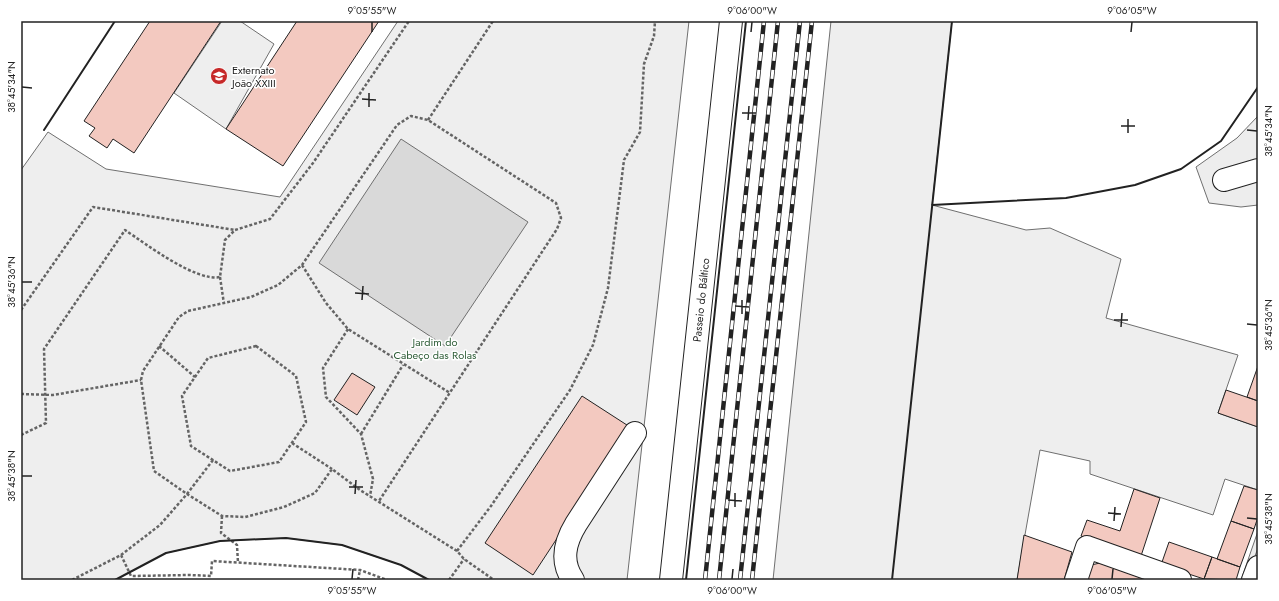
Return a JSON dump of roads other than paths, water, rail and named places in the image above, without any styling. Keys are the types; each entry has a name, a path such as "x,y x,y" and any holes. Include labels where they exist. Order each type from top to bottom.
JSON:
{"street":[{"name":"Passeio do Báltico","path":"671,580 731,21"},
{"path":"1224,180 1258,170"},
{"path":"573,580 566,566 564,556 568,539 576,524 635,433"},
{"path":"1076,580 1087,547 1180,580"},
{"path":"1253,580 1258,567"}],"railway":[{"path":"705,580 764,21"},
{"path":"719,580 778,21"},
{"path":"740,580 800,21"},
{"path":"752,580 812,21"}],"place":[{"name":"Externato João XXIII","path":"219,76"}],"park label":[{"name":"Jardim do Cabeço das Rolas","path":"435,348"}]}
